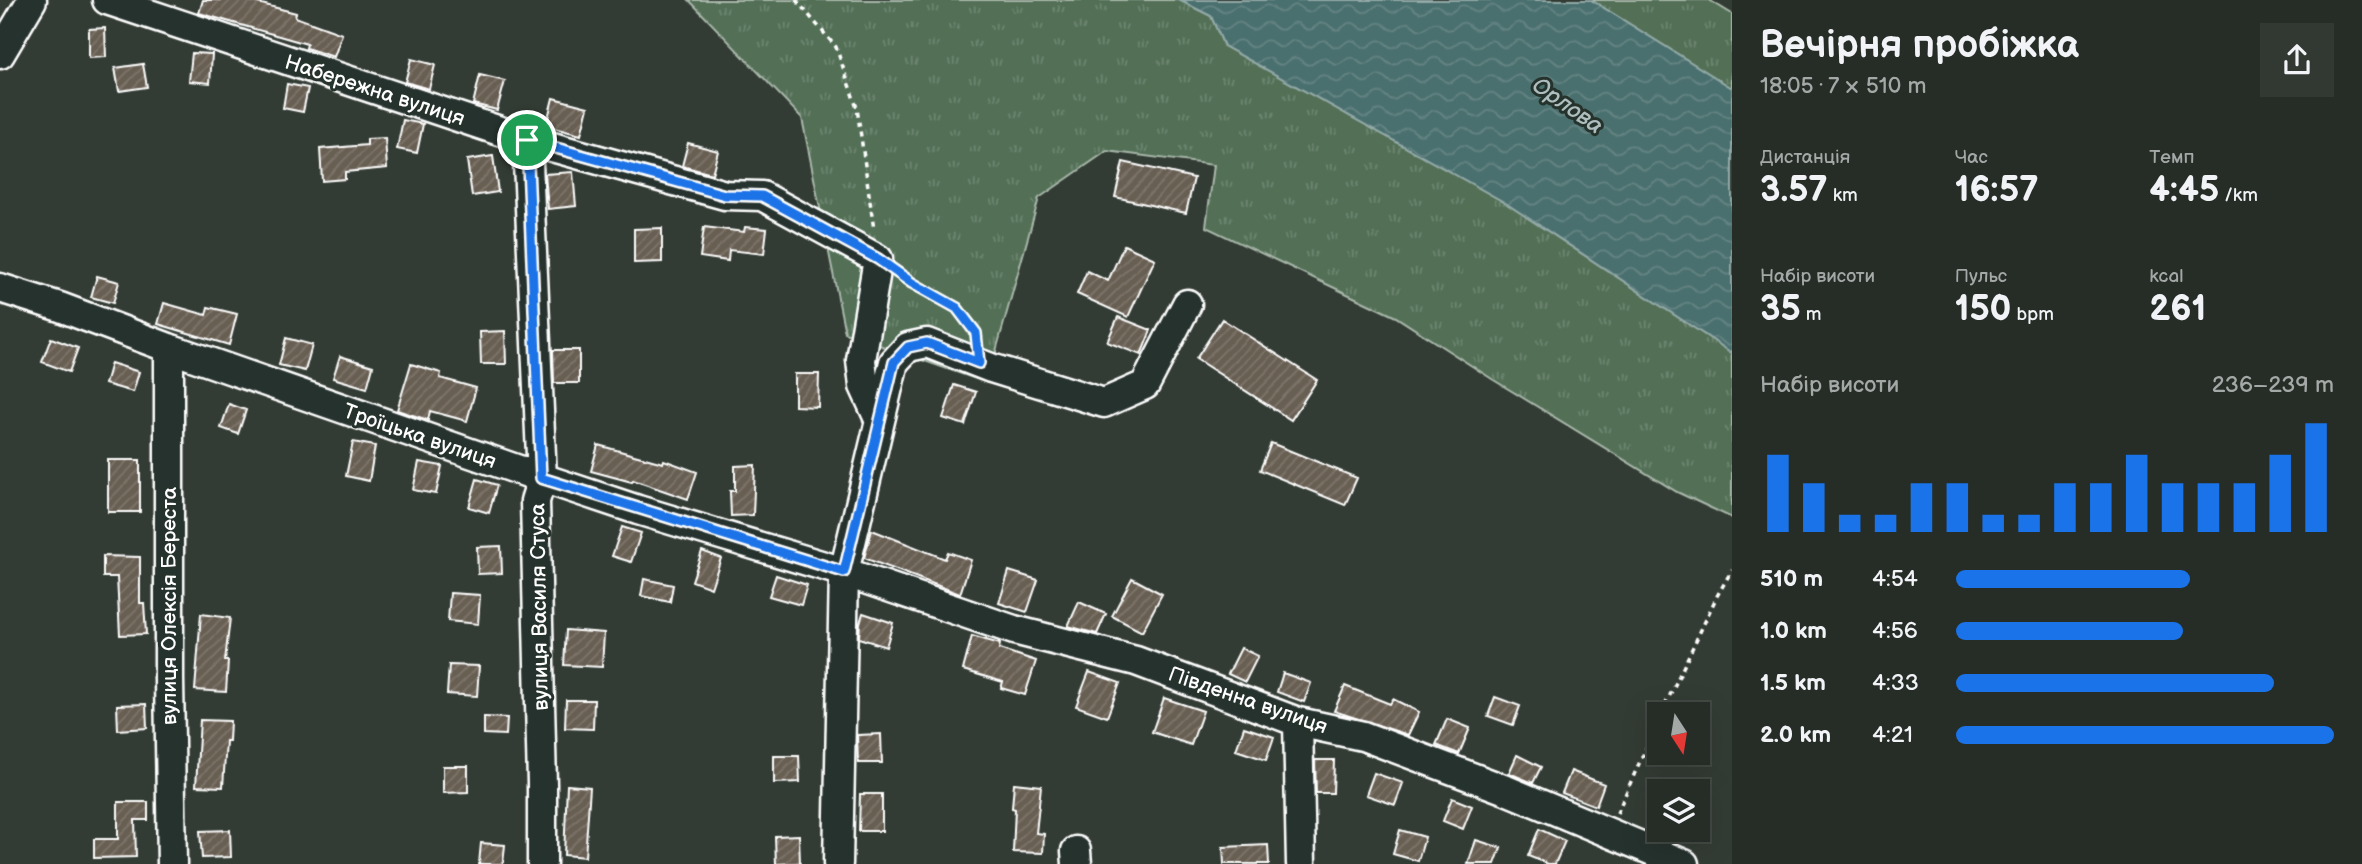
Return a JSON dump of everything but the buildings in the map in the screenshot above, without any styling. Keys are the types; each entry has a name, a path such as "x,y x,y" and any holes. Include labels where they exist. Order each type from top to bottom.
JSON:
{"street":[{"path":"0,54 32,0"},
{"name":"Набережна вулиця","path":"107,0 527,140 725,195 762,196 878,259"},
{"name":"вулиця Василя Стуса","path":"527,140 541,478 535,501 542,864"},
{"path":"878,259 861,360 864,386 879,419"},
{"name":"Троїцька вулиця","path":"0,288 541,478 844,572"},
{"path":"838,864 844,572 894,362 908,347 927,343 979,363 1104,403 1145,386 1187,304"},
{"name":"вулиця Олексія Береста","path":"169,348 172,864"},
{"name":"Південна вулиця","path":"844,572 1014,629 1136,661 1298,722 1363,737 1609,831 1684,864"},
{"path":"1298,722 1301,864"}],"path":[{"path":"796,0 836,47 857,108 878,259 912,283 957,308 976,333 979,363"},
{"path":"1667,702 1732,570"},
{"path":"1609,831 1647,746"}],"green space":[{"path":"689,0 1179,0 1211,16 1224,46 1504,202 1732,353 1732,518 1677,492 1396,317 1206,227 1214,165 1107,151 1039,198 987,383 845,333 802,118"},
{"path":"1591,0 1709,0 1732,14 1732,88"}],"water":[{"name":"Орлова","path":"1179,0 1591,0 1732,88 1732,353 1504,202 1224,46 1211,16"}],"route":[{"path":"527,140 725,195 762,196 878,259 912,283 957,308 976,333 979,363 927,343 908,347 894,362 844,572 541,478 527,140"}]}
